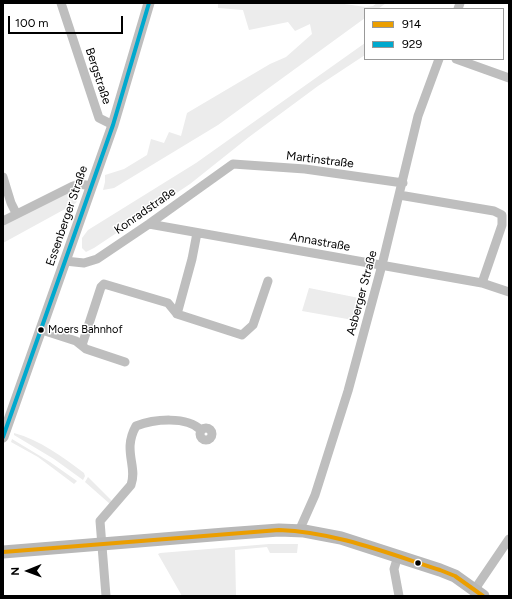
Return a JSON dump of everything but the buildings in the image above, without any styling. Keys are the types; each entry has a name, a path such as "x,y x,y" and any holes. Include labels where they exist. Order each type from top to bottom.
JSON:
{"main road":[{"path":"3,552 279,530 299,531 341,538 440,570 479,592"}],"street":[{"name":"Bergstraße","path":"61,3 99,118 113,125"},
{"name":"Essenberger Straße","path":"3,436 42,330 113,125 149,3"},
{"name":"Asberger Straße","path":"299,531 315,495 348,391 403,183 418,116 440,60"},
{"path":"459,60 509,78"},
{"name":"Martinstraße","path":"233,164 305,169 403,183"},
{"name":"Konradstraße","path":"65,261 90,262 149,224 233,164"},
{"path":"3,177 11,203 16,213"},
{"path":"3,221 16,213 72,186 80,184 91,186"},
{"path":"399,195 494,211 502,216 502,225 482,283"},
{"name":"Annastraße","path":"149,224 482,283 509,292"},
{"path":"177,314 192,259 197,233"},
{"path":"82,345 101,287 104,284 168,303 177,314 242,335 254,325 268,281"},
{"path":"42,330 76,341 86,349 125,362"},
{"path":"106,596 100,520 133,482 129,446 136,426 176,419 196,424 201,430"},
{"path":"479,592 509,539"},
{"path":"398,556 394,569 400,596"}],"shaded area":[{"path":"218,3 337,3 366,7 373,6 377,3 386,3 379,8 364,8 364,19 218,125 114,188 103,190 105,175 124,169 147,155 151,139 164,143 169,132 181,136 187,113 270,64 286,57 312,34 310,24 295,31 288,22 249,30 243,10 218,8"},
{"path":"364,44 364,56 318,86 249,137 190,184 94,248 86,252 82,248 82,238 88,230 196,163"},
{"path":"82,186 76,203 3,243 3,225"},
{"path":"309,288 359,298 353,320 302,311"},
{"path":"14,433 33,440 59,455 84,473 85,476 83,480 54,459 14,435"},
{"path":"12,439 50,462 77,481 74,484 38,457 11,442"},
{"path":"88,477 112,501 110,504 85,482"},
{"path":"269,544 298,544 297,553 270,553 267,547 235,550 236,596 182,596 158,554"}],"transit line":[{"name":"929","path":"3,437 113,125 149,3"},
{"name":"914","path":"3,552 279,530 341,539 381,550 455,576 483,596"}],"place":[{"name":"Moers Bahnhof","path":"41,330"}]}
